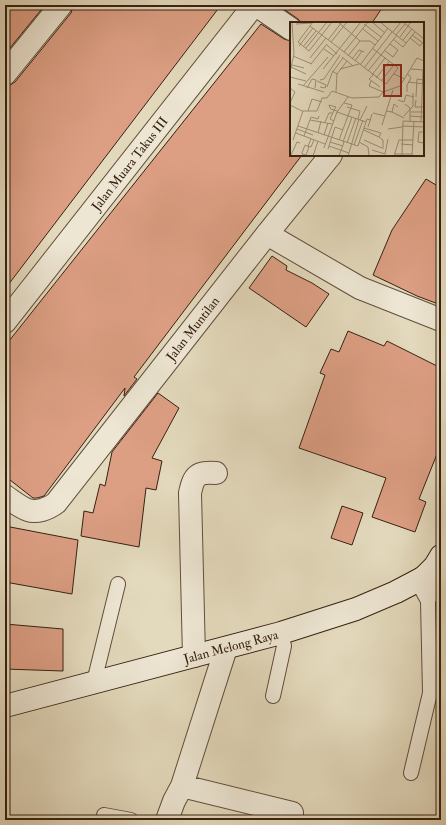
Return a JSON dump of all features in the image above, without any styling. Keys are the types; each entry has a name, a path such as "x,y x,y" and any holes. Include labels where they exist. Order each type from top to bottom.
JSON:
{"street":[{"path":"5,74 61,5"},
{"path":"255,5 290,28"},
{"name":"Jalan Muara Takus III","path":"5,322 255,5"},
{"name":"Jalan Muntilan","path":"5,496 28,510 48,508 56,503 267,234 330,156"},
{"path":"267,234 360,288 441,320"},
{"path":"194,656 190,494 192,483 197,476 206,472 216,473"},
{"name":"Jalan Melong Raya","path":"5,706 281,633 356,609 396,592 421,579 435,566 441,556"},
{"path":"421,579 441,592"},
{"path":"167,820 182,786 226,648"},
{"path":"182,786 292,813"}],"lane":[{"path":"411,773 430,693 428,601 421,579"},
{"path":"94,682 118,584"},
{"path":"273,696 284,646 281,633"},
{"path":"104,815 131,820"}],"building":[{"path":"5,5 45,5 5,54"},
{"path":"73,5 221,5 5,289 5,86 15,82 71,13"},
{"path":"278,5 384,5 373,22 301,22"},
{"path":"261,24 284,39 290,41 290,156 301,156 134,377 137,379 124,396 125,388 44,496 37,498 33,498 5,476 5,346"},
{"path":"426,179 441,188 441,305 417,296 373,275 392,230"},
{"path":"272,256 287,266 286,270 312,283 329,294 306,327 249,288"},
{"path":"348,331 384,346 387,341 441,368 441,444 419,499 426,502 415,532 372,517 386,478 299,448 325,375 320,373 331,349 339,352"},
{"path":"158,393 179,408 152,458 162,461 156,490 146,488 139,547 81,536 84,511 93,513 100,484 105,486 112,452"},
{"path":"342,506 363,513 352,545 331,538"},
{"path":"5,526 78,540 72,594 5,582"},
{"path":"5,624 63,629 63,671 5,669"}]}
